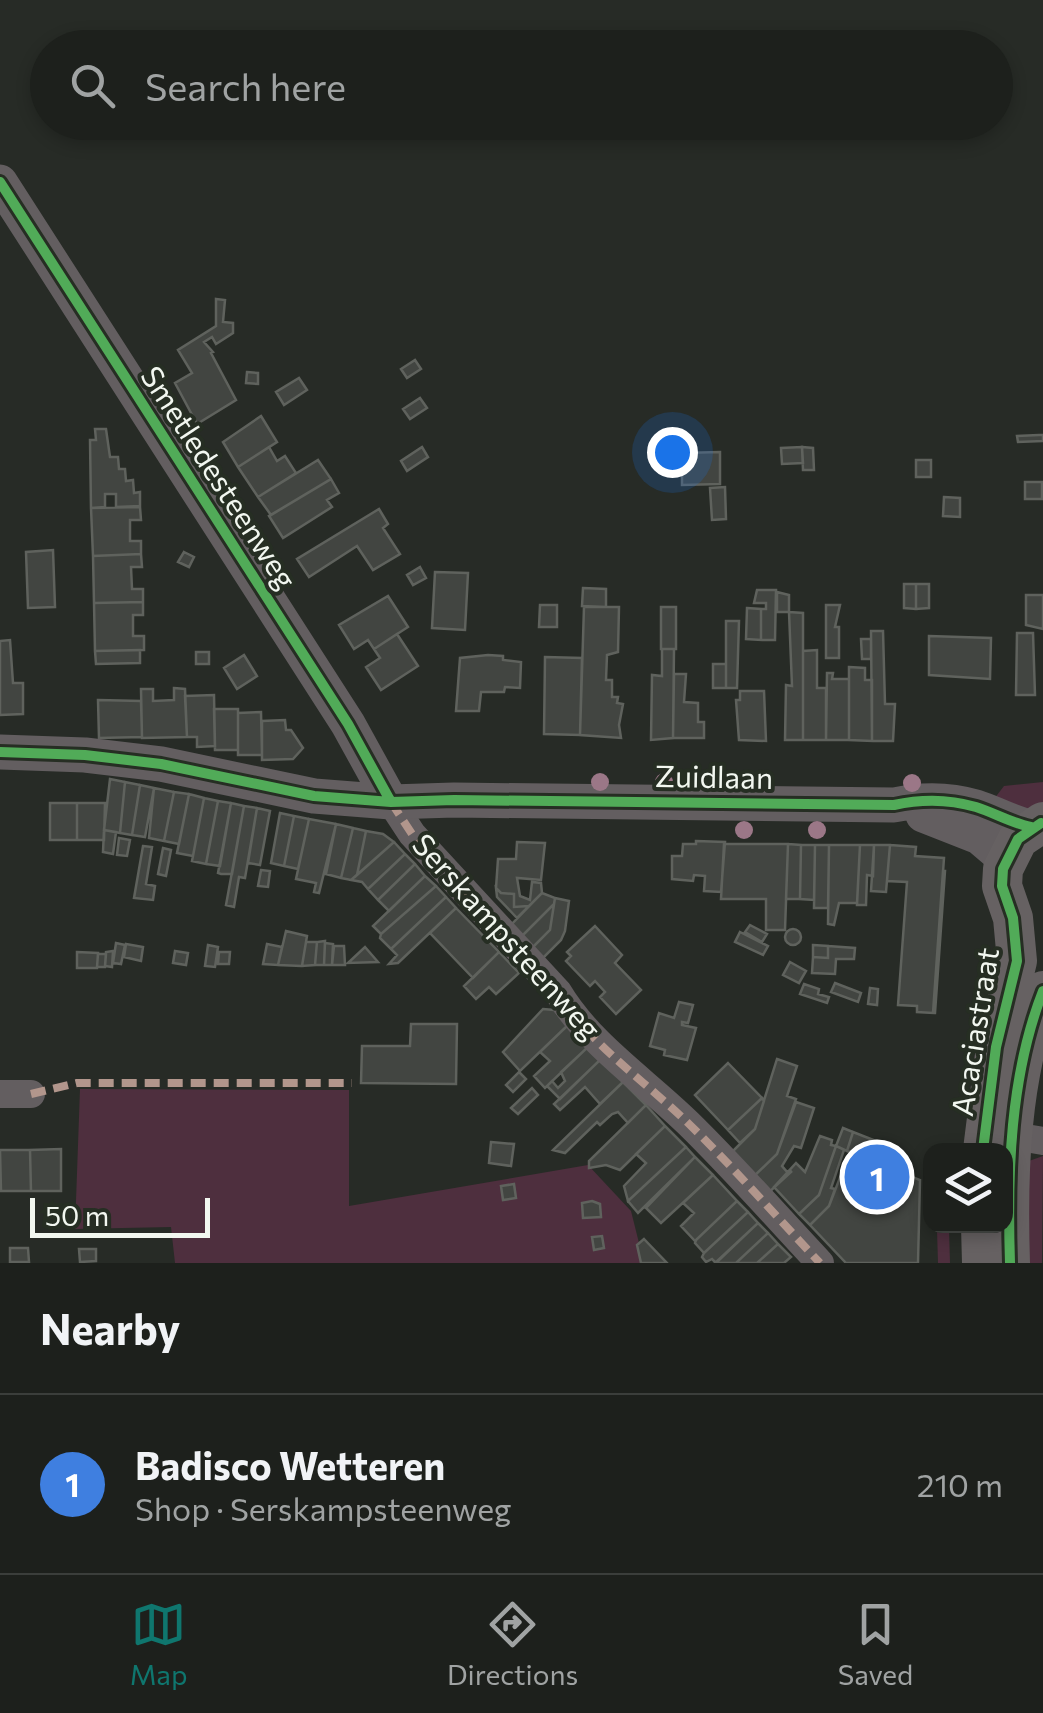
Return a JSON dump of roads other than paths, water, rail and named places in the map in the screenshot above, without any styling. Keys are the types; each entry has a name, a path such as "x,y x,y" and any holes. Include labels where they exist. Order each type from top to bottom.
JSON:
{"main road":[{"path":"1006,860 1018,838 1037,824"},
{"name":"Acaciastraat","path":"1006,860 1002,886 1028,930 996,1047 1013,1142"},
{"name":"Acaciastraat","path":"1010,1263 1008,1206 1021,1066 1043,991"},
{"path":"981,1233 982,1263"}],"street":[{"name":"Smetledesteenweg","path":"0,182 348,724 391,802"},
{"path":"0,752 85,755 161,764 314,796 391,802"},
{"name":"Zuidlaan","path":"391,802 894,805 915,800 977,807 1037,824"},
{"name":"Serskampsteenweg","path":"391,802 404,824 558,992 569,1010 628,1071 687,1122 820,1263"},
{"name":"Zuidlaan","path":"894,805 966,830 990,844 1006,860"},
{"path":"0,1094 31,1094"}],"place":[{"name":"Badisco Wetteren","path":"877,1177"}]}
